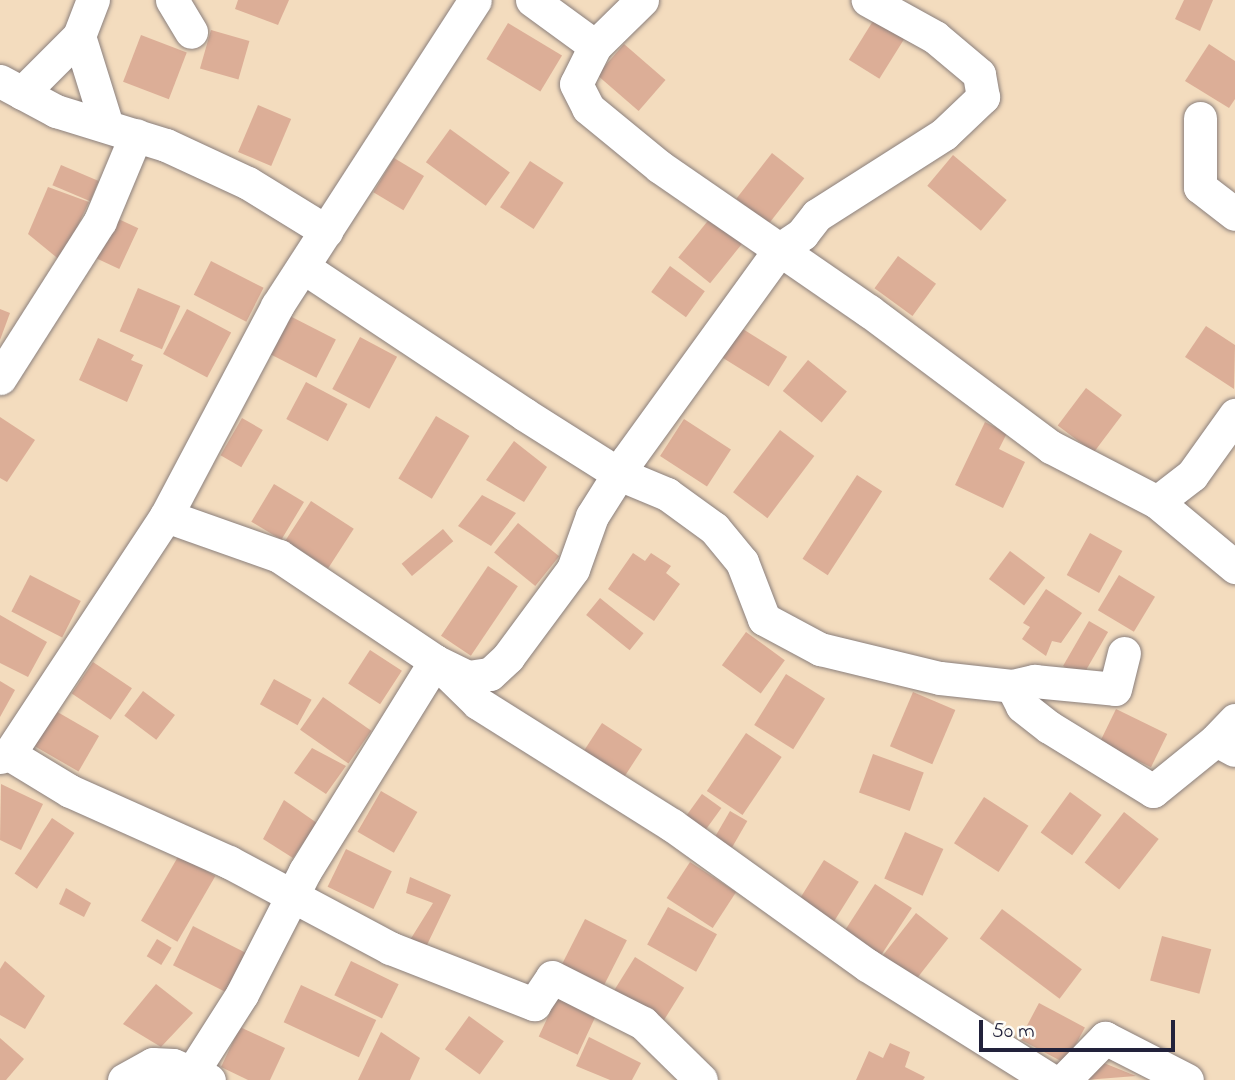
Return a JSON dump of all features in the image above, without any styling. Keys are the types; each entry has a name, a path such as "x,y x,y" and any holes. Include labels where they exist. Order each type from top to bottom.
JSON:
{"street":[{"path":"93,0 79,36 11,87 56,111 121,131 248,183 326,231"},
{"path":"172,0 191,32"},
{"path":"475,0 303,267 235,379 166,516 4,756 70,791 229,862 390,948 534,1004 552,977 643,1023 701,1080"},
{"path":"532,0 595,46"},
{"path":"642,0 595,46 576,84 589,108 660,167 780,249 1051,447 1157,502 1235,567"},
{"path":"166,516 279,556 435,661 468,677 490,674 508,657 573,569 592,516 619,474 780,249 803,234 817,215 944,134 983,97 979,74 935,37 868,0"},
{"path":"0,378 100,221 121,131 79,36"},
{"path":"1200,118 1200,187 1235,214"},
{"path":"303,267 619,474 667,494 714,528 742,562 764,619 820,649 940,678 1012,686 1034,681 1115,689 1124,653"},
{"path":"1157,502 1192,475 1235,415"},
{"path":"124,1080 153,1064 201,1075 291,897 435,661"},
{"path":"435,661 478,703 672,825 867,965 1050,1080"},
{"path":"1012,686 1022,706 1049,727 1153,791 1228,737"},
{"path":"1065,1080 1105,1038 1187,1080"}],"building":[{"path":"238,0 289,0 278,25 235,9"},
{"path":"1184,0 1213,0 1200,31 1175,19"},
{"path":"878,13 909,32 879,79 849,60"},
{"path":"508,23 562,55 540,91 486,59"},
{"path":"211,30 249,41 238,79 200,68"},
{"path":"141,35 187,53 169,99 123,82"},
{"path":"624,44 666,80 639,111 597,75"},
{"path":"1209,44 1235,61 1235,99 1229,108 1185,81"},
{"path":"258,105 291,119 271,166 238,152"},
{"path":"450,129 510,172 486,206 426,162"},
{"path":"772,153 804,178 769,224 736,199"},
{"path":"953,155 1007,200 981,231 927,186"},
{"path":"394,158 424,176 403,210 373,192"},
{"path":"530,161 564,183 534,229 500,207"},
{"path":"61,165 99,181 90,201 52,185"},
{"path":"48,187 89,202 61,261 28,234"},
{"path":"112,216 138,228 119,269 93,257"},
{"path":"711,217 743,243 710,283 678,257"},
{"path":"898,256 936,284 913,316 874,288"},
{"path":"211,261 264,288 246,322 194,295"},
{"path":"670,266 705,291 686,317 651,292"},
{"path":"138,288 180,306 162,349 120,331"},
{"path":"0,309 10,313 0,340"},
{"path":"187,309 231,332 207,378 163,354"},
{"path":"286,314 336,339 316,378 266,352"},
{"path":"738,326 787,357 769,386 719,356"},
{"path":"1206,326 1235,345 1234,389 1185,357"},
{"path":"360,337 397,357 369,409 332,389"},
{"path":"98,338 134,355 131,360 143,365 127,402 79,380"},
{"path":"808,360 847,391 822,423 783,391"},
{"path":"306,382 347,404 328,441 286,419"},
{"path":"1086,388 1122,415 1094,453 1058,426"},
{"path":"436,416 469,436 432,499 398,479"},
{"path":"0,417 35,440 7,482 0,478"},
{"path":"242,418 263,430 241,467 220,455"},
{"path":"684,419 731,449 707,486 660,456"},
{"path":"985,422 1007,433 999,449 1025,462 1003,508 955,485"},
{"path":"780,430 814,456 767,518 733,492"},
{"path":"514,441 547,467 524,502 486,480"},
{"path":"857,475 882,491 828,575 803,559"},
{"path":"274,484 304,502 281,540 251,522"},
{"path":"482,495 516,513 491,546 458,526"},
{"path":"311,501 354,529 328,568 285,540"},
{"path":"518,523 559,556 535,586 494,553"},
{"path":"443,529 453,541 412,576 402,564"},
{"path":"1090,533 1122,551 1099,593 1067,575"},
{"path":"1010,551 1045,577 1024,605 989,579"},
{"path":"633,553 645,561 651,553 671,566 666,573 680,584 654,621 608,589"},
{"path":"488,566 518,586 471,656 441,636"},
{"path":"30,575 81,601 62,637 11,612"},
{"path":"1119,575 1155,597 1134,632 1098,610"},
{"path":"1046,589 1082,613 1061,643 1052,641 1046,656 1022,639 1030,627 1023,623"},
{"path":"600,598 644,633 630,650 586,615"},
{"path":"0,615 47,642 28,677 0,663"},
{"path":"1089,621 1108,632 1082,677 1063,666"},
{"path":"746,632 785,660 761,693 722,665"},
{"path":"370,650 402,671 380,704 348,684"},
{"path":"93,662 132,688 111,720 72,694"},
{"path":"786,674 825,698 793,749 754,725"},
{"path":"274,679 312,700 298,725 260,704"},
{"path":"0,681 15,690 0,717"},
{"path":"143,691 175,715 156,740 124,716"},
{"path":"913,692 955,710 932,764 890,746"},
{"path":"323,697 371,731 348,764 300,730"},
{"path":"1116,709 1167,734 1151,767 1100,742"},
{"path":"54,710 99,736 79,772 34,746"},
{"path":"602,723 642,749 622,780 582,754"},
{"path":"746,733 782,757 743,815 707,791"},
{"path":"312,748 346,766 326,794 294,773"},
{"path":"873,754 924,772 910,811 859,793"},
{"path":"1,784 43,804 21,850 0,840"},
{"path":"381,791 417,812 394,853 358,832"},
{"path":"1070,792 1102,815 1072,855 1041,832"},
{"path":"702,794 721,808 703,834 683,820"},
{"path":"984,797 1028,826 998,872 954,843"},
{"path":"284,800 317,823 293,858 263,839"},
{"path":"730,811 747,821 732,848 714,838"},
{"path":"1124,812 1159,839 1119,890 1085,862"},
{"path":"52,818 74,833 37,889 15,874"},
{"path":"905,832 943,849 923,896 884,879"},
{"path":"346,849 392,871 373,909 328,887"},
{"path":"179,855 215,876 177,942 141,921"},
{"path":"824,860 859,882 829,929 794,907"},
{"path":"690,862 736,892 713,928 667,898"},
{"path":"410,877 451,895 426,947 410,940 433,903 406,893"},
{"path":"875,884 912,908 879,959 842,935"},
{"path":"66,888 91,903 84,917 59,904"},
{"path":"668,907 717,934 696,972 647,945"},
{"path":"1002,909 1082,969 1060,999 980,939"},
{"path":"916,913 948,938 915,981 883,956"},
{"path":"585,919 627,940 601,992 559,971"},
{"path":"193,926 246,953 226,992 173,965"},
{"path":"1162,936 1211,949 1199,994 1150,980"},
{"path":"157,939 172,948 161,965 147,956"},
{"path":"635,957 684,988 661,1024 612,993"},
{"path":"5,961 45,996 25,1029 0,1015 0,969"},
{"path":"351,961 399,984 382,1018 334,995"},
{"path":"156,984 193,1013 161,1047 123,1024"},
{"path":"301,985 376,1020 359,1057 284,1022"},
{"path":"559,993 598,1011 578,1055 539,1037"},
{"path":"1039,1003 1085,1027 1066,1064 1020,1039"},
{"path":"469,1016 504,1041 480,1074 445,1049"},
{"path":"240,1027 285,1048 270,1080 248,1080 221,1067"},
{"path":"381,1032 420,1058 410,1080 358,1080"},
{"path":"589,1037 641,1063 632,1080 610,1080 576,1066"},
{"path":"0,1038 24,1059 6,1080 0,1080"},
{"path":"890,1043 910,1052 905,1067 925,1077 923,1080 856,1080 869,1051 883,1058"},
{"path":"1094,1059 1136,1076 1085,1080"}]}
